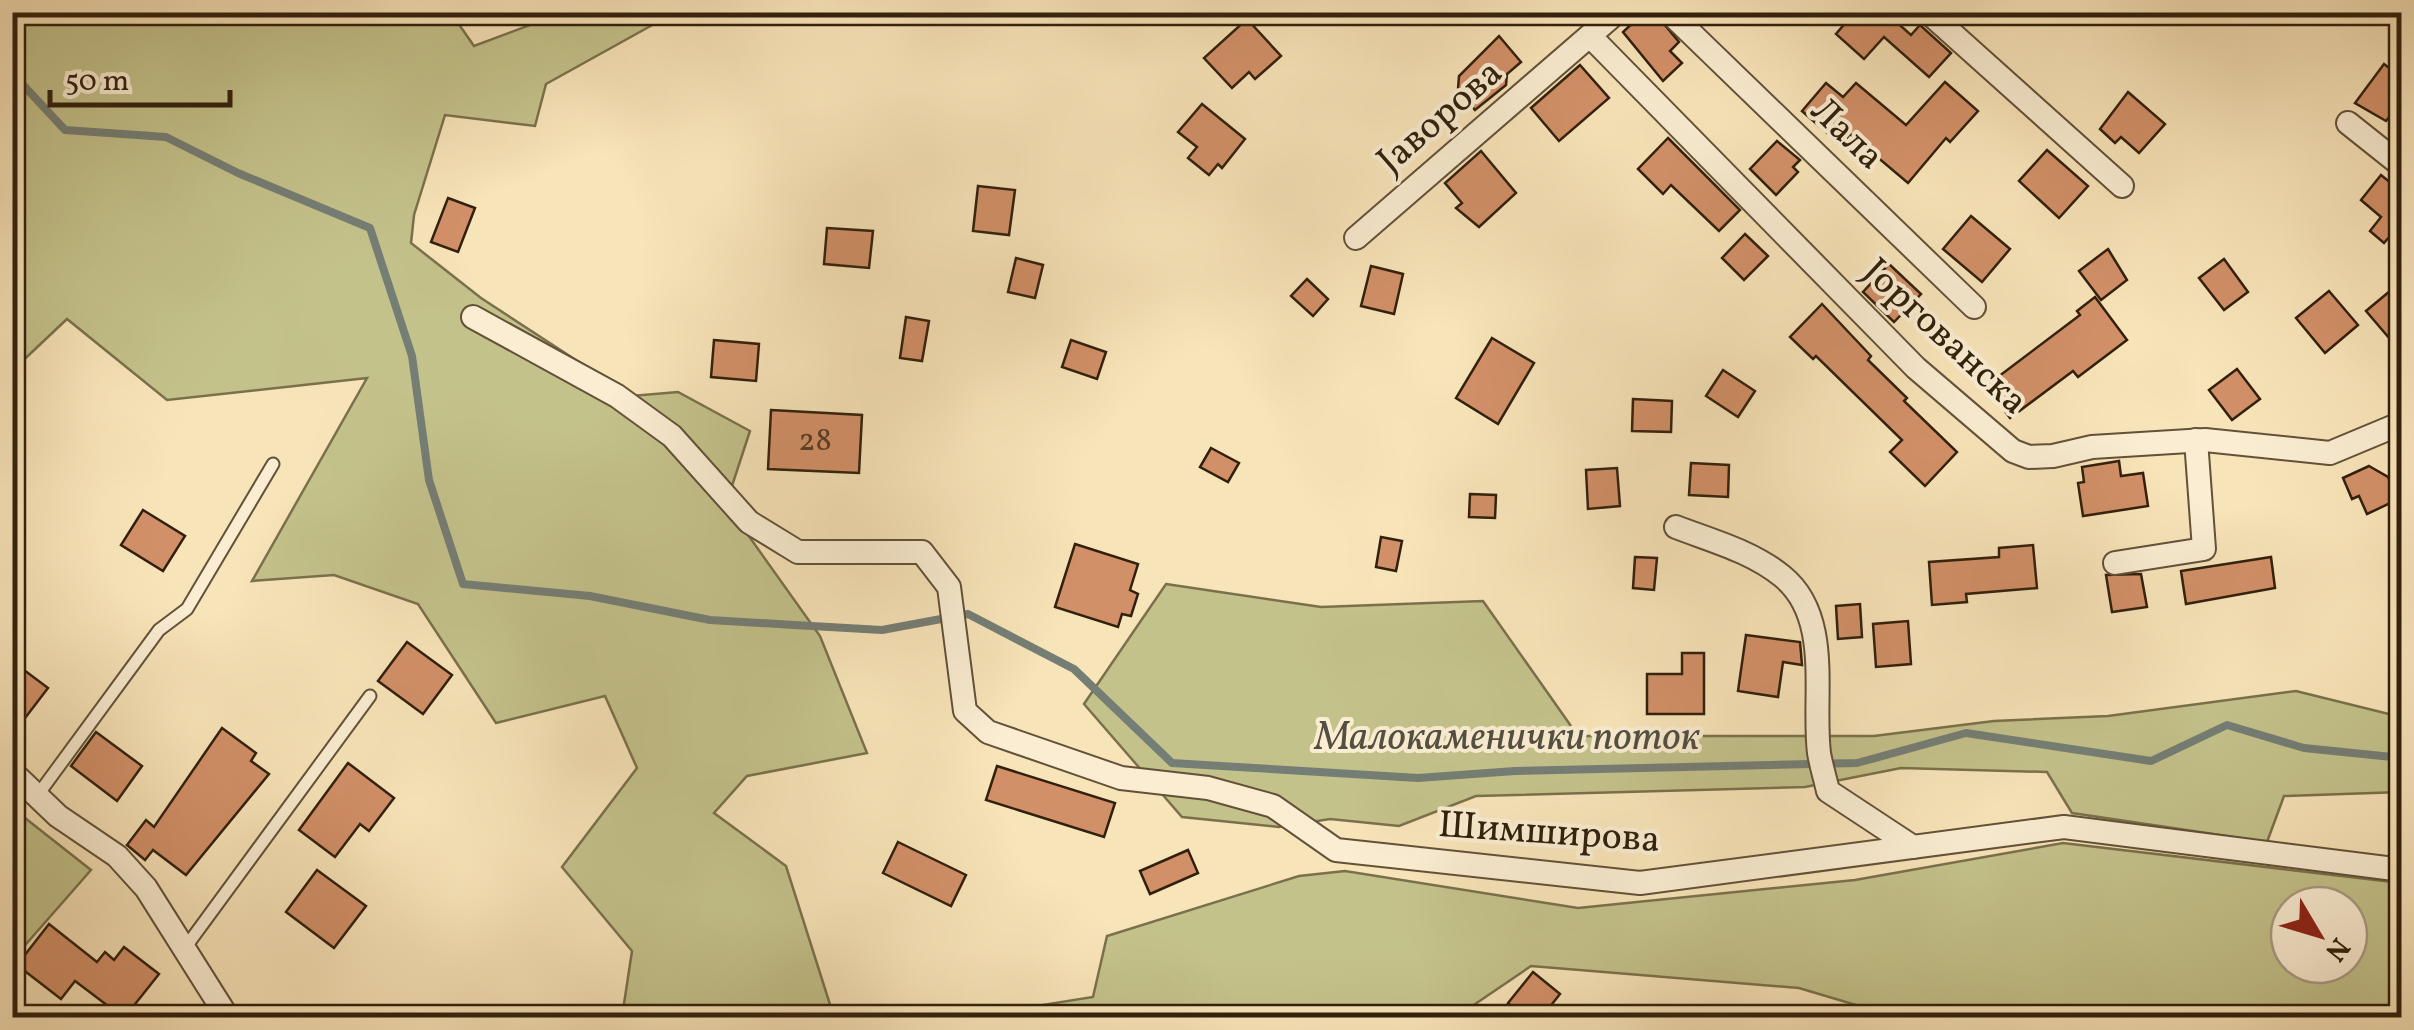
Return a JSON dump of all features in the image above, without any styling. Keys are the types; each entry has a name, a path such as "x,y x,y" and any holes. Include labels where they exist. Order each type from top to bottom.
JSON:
{"street":[{"name":"Јаворова","path":"1356,238 1617,12"},
{"name":"Лала","path":"1669,12 1974,308"},
{"path":"1928,12 2122,186"},
{"name":"Јоргованска","path":"1590,36 1916,368 2013,451 2029,457 2053,456 2092,447 2196,440 2330,452 2402,424"},
{"path":"2348,123 2402,166"},
{"name":"Шимширова","path":"473,316 617,396 672,436 750,522 798,552 922,552 950,587 964,711 988,732 1120,778 1208,788 1273,806 1336,850 1640,883 2064,827 2402,870"},
{"path":"2115,563 2204,549 2196,440"},
{"path":"1676,527 1751,556 1785,578 1809,616 1819,673 1819,752 1828,791 1913,846"},
{"path":"12,772 37,796 117,856 146,888 228,1018"}],"lane":[{"path":"37,796 160,630 187,610 272,464"},
{"path":"183,951 370,696"}],"shaded area":[{"path":"13,13 451,13 474,46 562,13 653,13 656,23 546,84 535,126 445,115 414,215 411,243 481,298 631,396 678,392 750,431 726,504 820,636 867,753 747,776 714,813 786,866 834,1017 622,1017 632,951 562,867 637,768 605,696 496,723 418,604 334,575 252,581 367,378 167,400 67,319 13,370"},
{"path":"1166,584 1321,607 1483,601 1578,736 1874,736 1994,721 2108,716 2296,691 2401,717 2401,792 2284,796 2267,842 2072,813 2047,772 1901,768 1805,787 1476,796 1399,826 1330,819 1279,827 1182,817 1084,704"},
{"path":"25,818 91,870 13,959 13,832"},
{"path":"2063,843 2401,883 2401,1017 1896,1017 1799,988 1531,966 1456,1017 960,1018 1093,997 1107,936 1299,876 1345,871 1578,908 1855,880"}],"building":[{"path":"1644,12 1654,12 1679,42 1670,51 1682,63 1663,81 1623,32"},
{"path":"1855,12 1885,12 1911,35 1920,25 1951,53 1929,77 1884,37 1864,59 1836,34"},
{"path":"1247,19 1281,56 1255,79 1249,72 1232,88 1204,58"},
{"path":"1499,36 1521,62 1507,74 1506,85 1475,110 1458,89 1459,76"},
{"path":"2384,64 2402,78 2402,101 2386,121 2355,103"},
{"path":"1580,65 1609,98 1559,141 1531,108"},
{"path":"1945,82 1978,111 1950,142 1946,138 1908,183 1850,134 1841,145 1802,111 1826,83 1843,97 1856,83 1906,125"},
{"path":"2128,92 2165,124 2139,153 2121,137 2115,143 2100,129"},
{"path":"1202,104 1245,139 1222,168 1218,164 1209,175 1188,158 1197,147 1178,132"},
{"path":"1668,138 1740,210 1719,231 1671,185 1663,194 1638,169"},
{"path":"1777,141 1800,160 1793,167 1798,172 1776,195 1750,169"},
{"path":"2047,150 2088,186 2059,218 2019,181"},
{"path":"1481,151 1516,193 1479,227 1456,208 1462,203 1445,183"},
{"path":"2381,175 2402,192 2402,234 2396,229 2384,243 2370,231 2381,217 2361,200"},
{"path":"978,186 1015,190 1009,235 973,231"},
{"path":"448,198 475,208 458,252 431,242"},
{"path":"1971,216 2010,249 1982,282 1943,249"},
{"path":"827,228 873,231 869,268 824,264"},
{"path":"1745,234 1768,256 1744,280 1722,258"},
{"path":"2108,249 2127,280 2101,300 2079,271"},
{"path":"1016,258 1043,265 1035,298 1008,292"},
{"path":"2224,259 2248,292 2224,310 2199,278"},
{"path":"1889,264 1921,294 1894,322 1863,292"},
{"path":"1371,266 1403,274 1394,314 1361,306"},
{"path":"1307,279 1328,299 1313,316 1291,296"},
{"path":"2402,281 2402,353 2366,311"},
{"path":"2329,291 2358,325 2325,353 2296,318"},
{"path":"2095,297 2127,340 2078,377 2073,371 2010,418 1986,386 2080,315 2077,311"},
{"path":"1822,304 1871,356 1868,360 1907,398 1904,401 1957,452 1925,486 1890,452 1902,440 1816,356 1813,359 1790,337"},
{"path":"906,317 929,321 922,361 900,358"},
{"path":"1492,338 1534,363 1498,424 1456,398"},
{"path":"714,340 759,344 756,381 711,377"},
{"path":"1071,340 1106,352 1097,379 1062,367"},
{"path":"2237,369 2260,399 2232,420 2209,390"},
{"path":"1723,370 1755,391 1738,417 1706,396"},
{"path":"1633,399 1672,401 1671,432 1632,431"},
{"path":"771,410 862,415 859,473 768,469"},
{"path":"1211,448 1239,463 1228,482 1200,467"},
{"path":"2119,461 2121,476 2143,473 2148,506 2083,516 2078,483 2084,482 2082,467"},
{"path":"1691,463 1729,465 1728,497 1689,495"},
{"path":"2369,466 2388,477 2399,499 2367,514 2359,496 2352,499 2343,478"},
{"path":"1617,468 1620,506 1588,509 1586,470"},
{"path":"1470,494 1496,495 1495,518 1469,517"},
{"path":"143,510 185,536 163,571 121,545"},
{"path":"1381,537 1402,541 1396,571 1376,567"},
{"path":"1075,544 1138,564 1130,590 1138,594 1131,616 1122,614 1118,627 1055,607"},
{"path":"2033,545 2037,588 1966,594 1967,602 1932,605 1929,562 1999,557 1999,548"},
{"path":"1635,557 1657,558 1654,590 1633,588"},
{"path":"2271,557 2275,588 2186,604 2181,571"},
{"path":"2141,574 2147,607 2112,612 2106,575"},
{"path":"1860,604 1862,637 1838,639 1836,606"},
{"path":"1908,621 1911,664 1876,667 1873,624"},
{"path":"1746,635 1800,642 1802,665 1783,662 1778,697 1738,691"},
{"path":"407,642 452,675 423,714 378,681"},
{"path":"1682,653 1704,653 1704,714 1647,714 1647,674 1682,674"},
{"path":"12,661 48,688 12,735"},
{"path":"222,728 256,753 251,761 269,774 186,875 153,850 145,860 127,845 146,820 154,827"},
{"path":"96,732 142,766 117,801 71,766"},
{"path":"348,763 394,798 369,831 360,824 335,857 299,830"},
{"path":"997,766 1115,803 1104,837 986,800"},
{"path":"898,842 966,875 951,906 883,873"},
{"path":"1188,850 1198,873 1150,894 1140,871"},
{"path":"317,870 366,906 334,948 286,912"},
{"path":"49,924 97,962 105,952 114,960 124,947 159,974 124,1018 75,981 61,999 17,965"},
{"path":"1533,972 1560,994 1541,1018 1526,1018 1508,1003"}],"waterway":[{"name":"Малокаменички поток","path":"12,73 65,130 166,137 238,173 370,228 412,356 429,480 463,584 590,596 710,620 794,625 882,630 968,614 1074,669 1172,763 1418,778 1515,771 1857,763 1966,733 2151,761 2227,725 2304,748 2402,758"}]}
